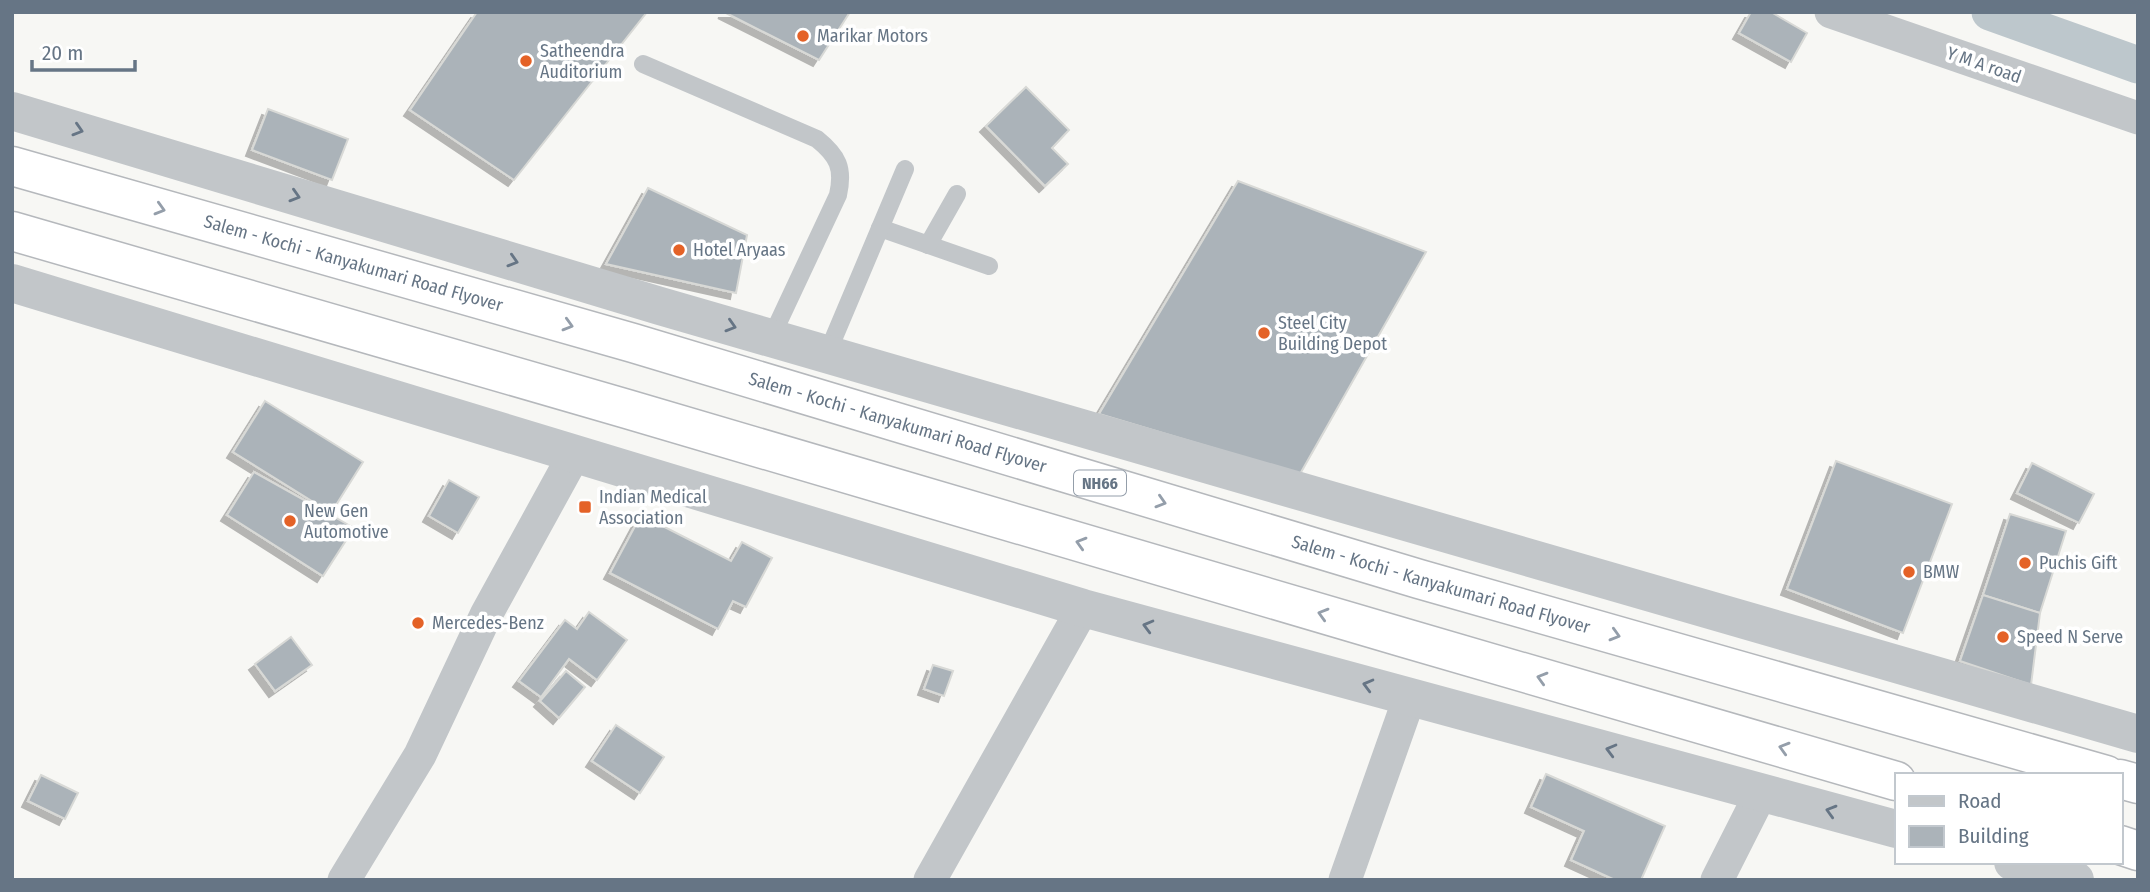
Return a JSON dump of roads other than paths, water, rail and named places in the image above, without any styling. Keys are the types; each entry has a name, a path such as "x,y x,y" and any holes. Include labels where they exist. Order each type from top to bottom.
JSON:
{"highway":[{"name":"Salem - Kochi - Kanyakumari Road Flyover","path":"12,166 633,344 1432,583 2099,773"},
{"path":"12,231 1895,781"}],"street":[{"name":"Y M A road","path":"1831,12 2138,118"},
{"path":"12,111 771,338 2138,734"},
{"path":"12,284 1083,608 1895,829"},
{"path":"344,880 421,755 485,615 575,453"},
{"path":"930,880 1083,608"},
{"path":"1345,880 1410,696"},
{"path":"1717,880 1762,791"},
{"path":"2020,864 2075,880"}],"lane":[{"path":"643,64 817,139 831,151 839,165 841,181 838,195 771,338"},
{"path":"827,354 905,169"},
{"path":"928,245 957,194"},
{"path":"880,228 989,266"}],"waterway":[{"path":"1990,12 2138,65"}],"place":[{"name":"Marikar Motors","path":"803,36"},
{"name":"Satheendra Auditorium","path":"526,61"},
{"name":"Hotel Aryaas","path":"679,250"},
{"name":"Steel City Building Depot","path":"1264,333"},
{"name":"Indian Medical Association","path":"585,507"},
{"name":"New Gen Automotive","path":"290,521"},
{"name":"Puchis Gift","path":"2025,563"},
{"name":"BMW","path":"1909,572"},
{"name":"Mercedes-Benz","path":"418,623"},
{"name":"Speed N Serve","path":"2003,637"}]}
